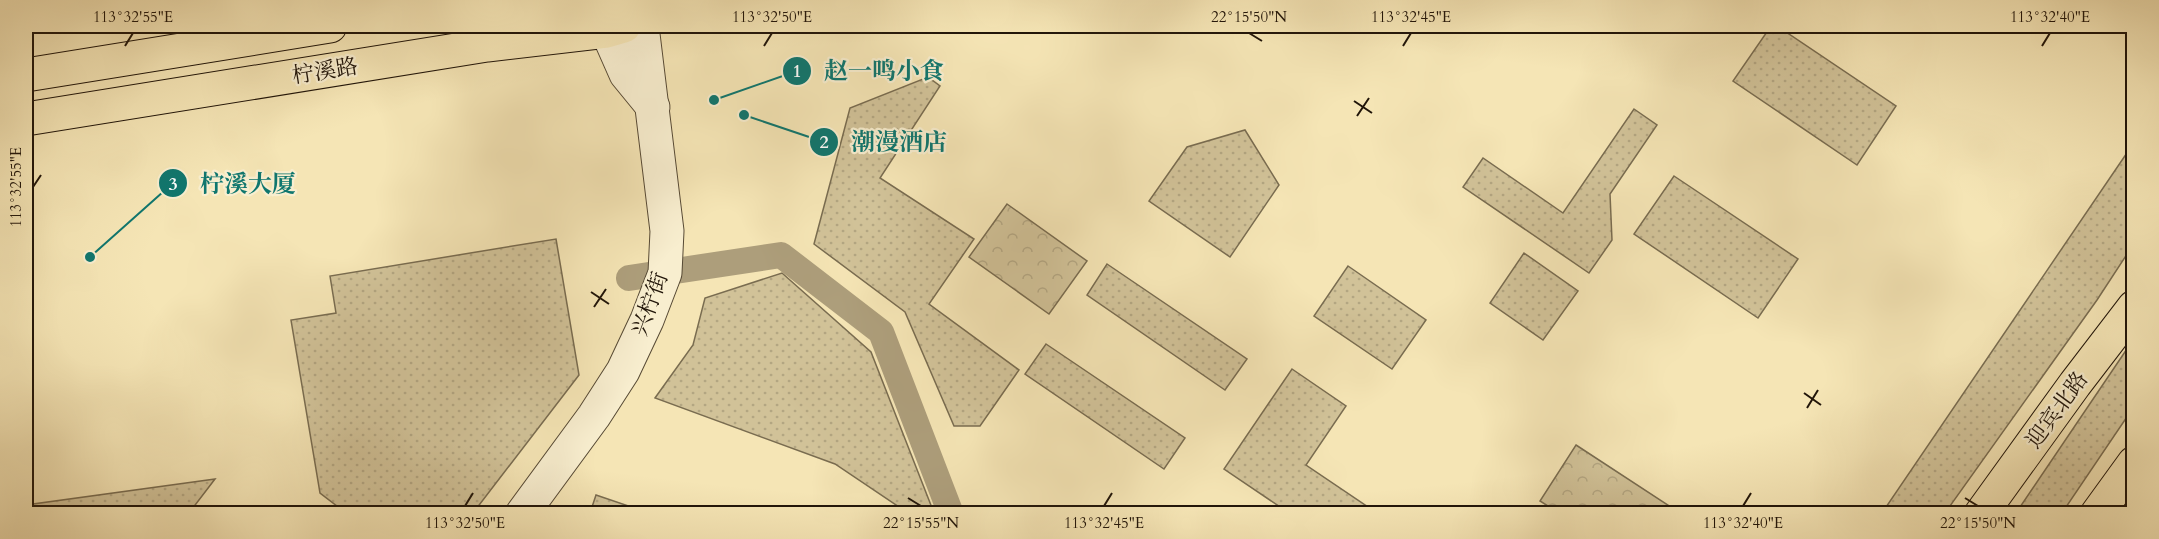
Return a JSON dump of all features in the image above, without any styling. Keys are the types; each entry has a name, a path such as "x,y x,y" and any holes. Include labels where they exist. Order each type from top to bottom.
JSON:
{"main road":[{"name":"柠溪路","path":"26,75 330,26"},
{"name":"柠溪路","path":"26,120 487,45 612,27"},
{"path":"267,36 277,79"},
{"path":"2075,384 2133,284"},
{"name":"迎宾北路","path":"1981,513 2133,307"},
{"path":"2097,513 2133,464"}],"street":[{"name":"兴柠街","path":"522,513 594,416 623,371 647,320 665,273 667,231 642,26"},
{"path":"612,27 626,74 653,107"}],"green space":[{"path":"1771,26 1777,26 1896,106 1857,165 1733,81"},
{"path":"928,77 940,86 880,178 974,239 929,304 1019,370 980,426 954,426 905,312 814,244 850,108"},
{"path":"1634,109 1657,125 1610,194 1612,240 1589,273 1463,187 1483,158 1563,213"},
{"path":"1245,130 1279,185 1230,257 1149,201 1187,147"},
{"path":"2133,144 2133,245 2097,300 1945,513 1882,513"},
{"path":"1674,176 1798,259 1758,318 1634,234"},
{"path":"1007,204 1087,261 1049,314 969,257"},
{"path":"556,239 579,375 473,513 346,513 320,493 291,320 336,313 330,276"},
{"path":"1524,253 1578,291 1543,340 1490,303"},
{"path":"1107,264 1247,359 1225,390 1087,295"},
{"path":"1348,266 1426,320 1392,369 1314,316"},
{"path":"782,273 871,352 934,513 908,513 835,464 655,398 693,345 705,298"},
{"path":"2133,340 2133,408 2062,513 2016,513"},
{"path":"1046,344 1185,438 1164,469 1025,374"},
{"path":"1292,369 1346,406 1306,465 1377,513 1289,513 1224,469"},
{"path":"1576,445 1680,513 1559,513 1540,501"},
{"path":"215,479 189,513 26,513 26,505"},
{"path":"596,495 649,513 590,513"}],"waterway":[{"path":"629,278 781,255 881,332 951,514"}],"place":[{"name":"赵一鸣小食","path":"714,100"},
{"name":"潮漫酒店","path":"744,115"},
{"name":"柠溪大厦","path":"90,257"}]}
